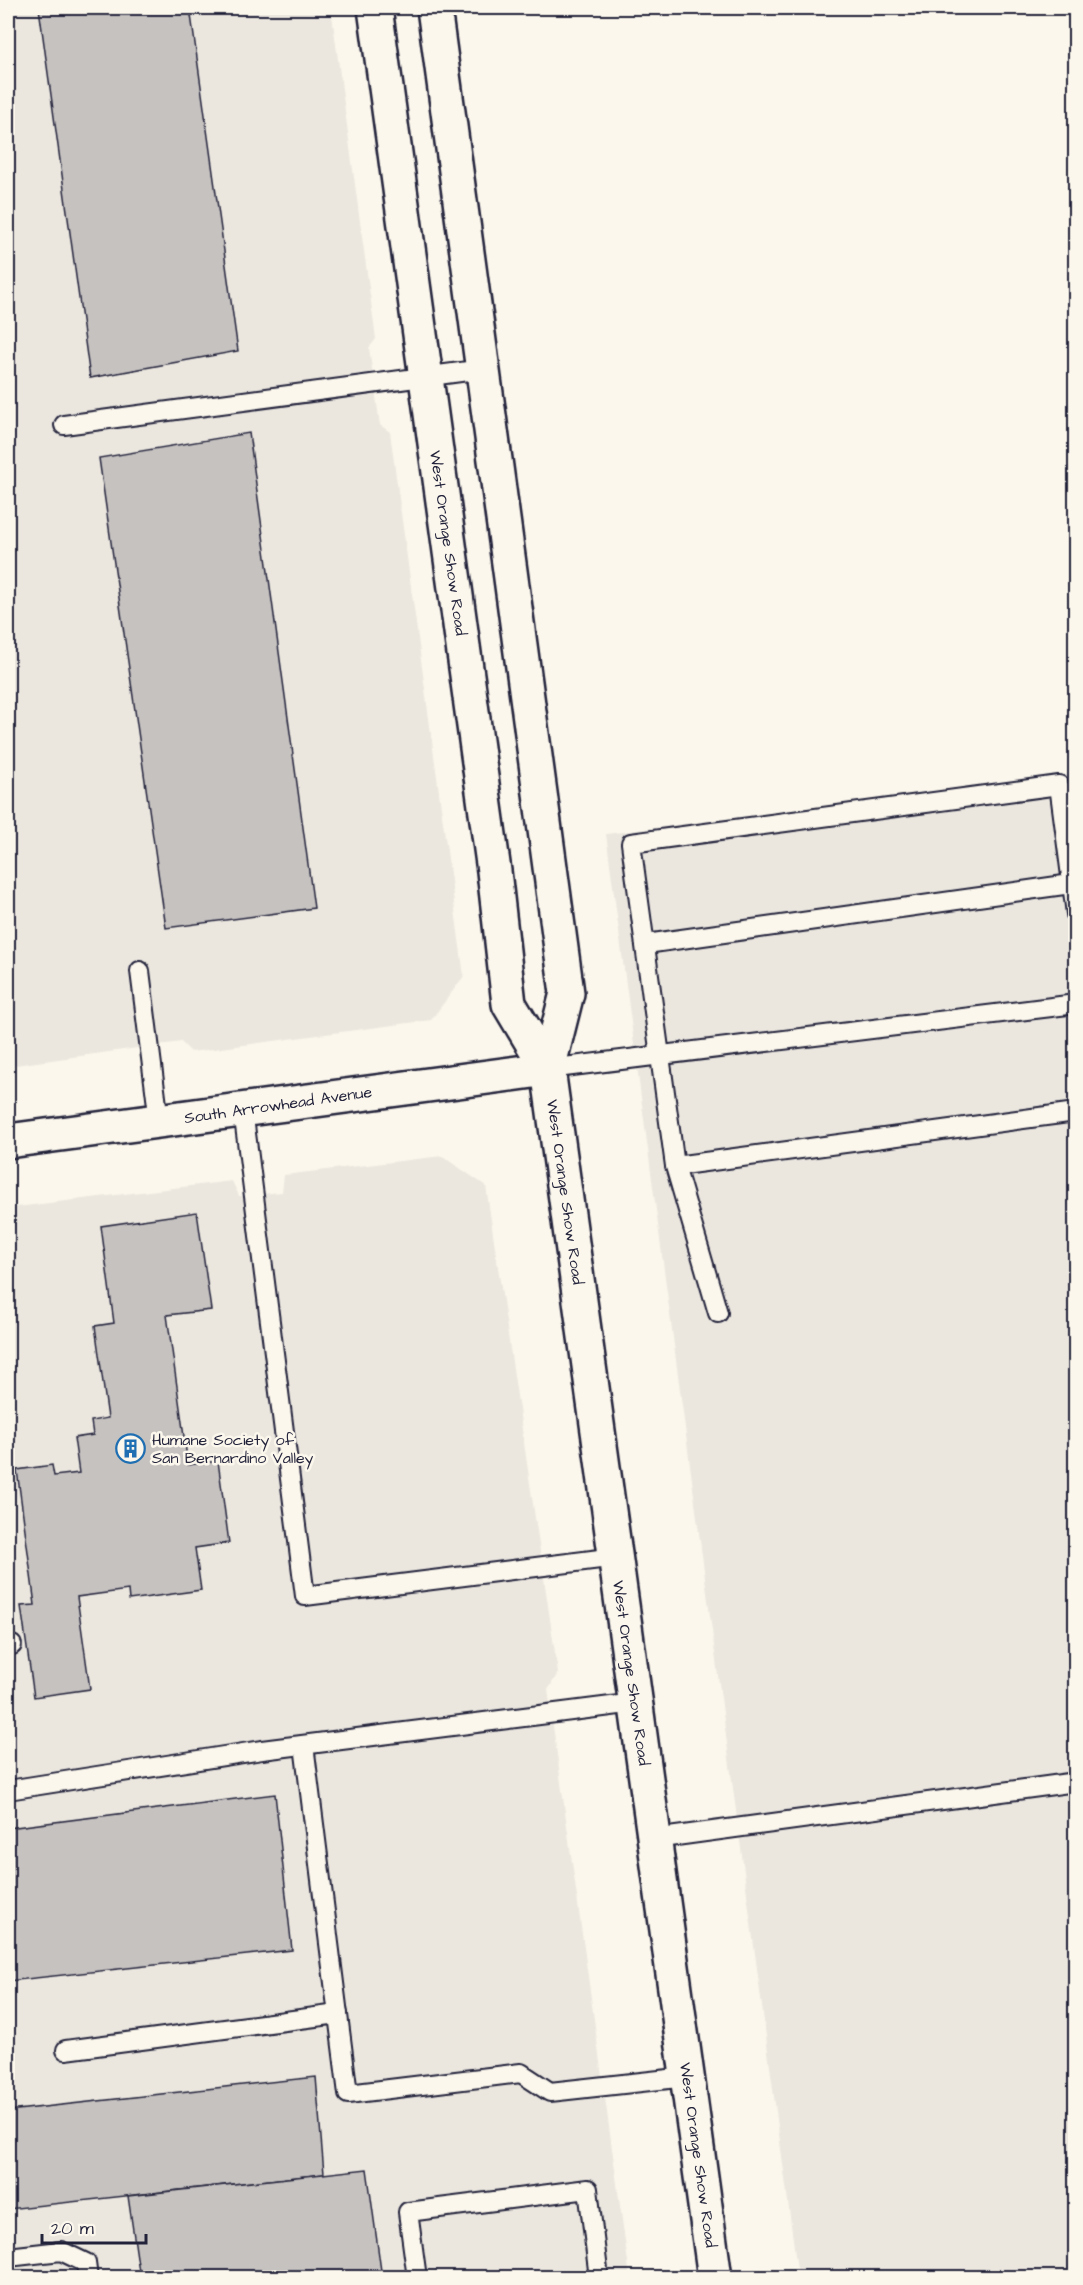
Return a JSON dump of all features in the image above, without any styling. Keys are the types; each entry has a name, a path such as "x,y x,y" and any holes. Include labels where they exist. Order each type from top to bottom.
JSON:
{"main road":[{"name":"West Orange Show Road","path":"375,8 494,871 509,1004 548,1069"},
{"name":"West Orange Show Road","path":"434,8 567,993 548,1069 714,2277"},
{"name":"South Arrowhead Avenue","path":"8,1141 548,1069"}],"lane":[{"path":"64,425 483,369"},
{"path":"718,1313 675,1166 631,843 1067,784 1071,884 1076,914"},
{"path":"646,944 1071,884"},
{"path":"140,971 159,1121"},
{"path":"548,1069 1076,1004"},
{"path":"243,1110 305,1596 616,1557"},
{"path":"675,1166 1076,1112"},
{"path":"8,1790 304,1745 635,1703"},
{"path":"304,1745 348,2094 521,2073 550,2092 687,2076"},
{"path":"654,1839 1076,1782"},
{"path":"66,2050 338,2014"},
{"path":"417,2277 408,2211 588,2189 599,2277"},
{"path":"8,2257 61,2251 86,2263 88,2277"}],"shaded area":[{"path":"8,8 331,8 376,339 369,348 380,425 390,432 464,976 431,1020 191,1052 181,1042 8,1066"},
{"path":"1075,774 1075,2277 798,2277 606,834"},
{"path":"442,1156 486,1186 558,1673 548,1690 630,2277 8,2277 8,1208 232,1181 239,1196 282,1192 284,1175"}],"building":[{"path":"39,8 190,8 238,351 90,378"},
{"path":"249,433 314,908 166,928 99,458"},
{"name":"Humane Society of San Bernardino Valley","path":"197,1212 211,1310 167,1315 188,1465 218,1461 229,1543 195,1548 201,1590 129,1600 128,1590 77,1597 90,1689 34,1697 21,1606 35,1605 17,1470 52,1465 54,1476 79,1473 74,1438 93,1435 91,1421 108,1418 95,1326 114,1323 101,1226"},
{"path":"275,1794 292,1950 8,1981 8,1828"},
{"path":"316,2077 324,2174 8,2209 8,2111"},
{"path":"367,2169 382,2278 140,2278 128,2196"}],"place":[{"name":"Humane Society of San Bernardino Valley","path":"131,1449"}]}
